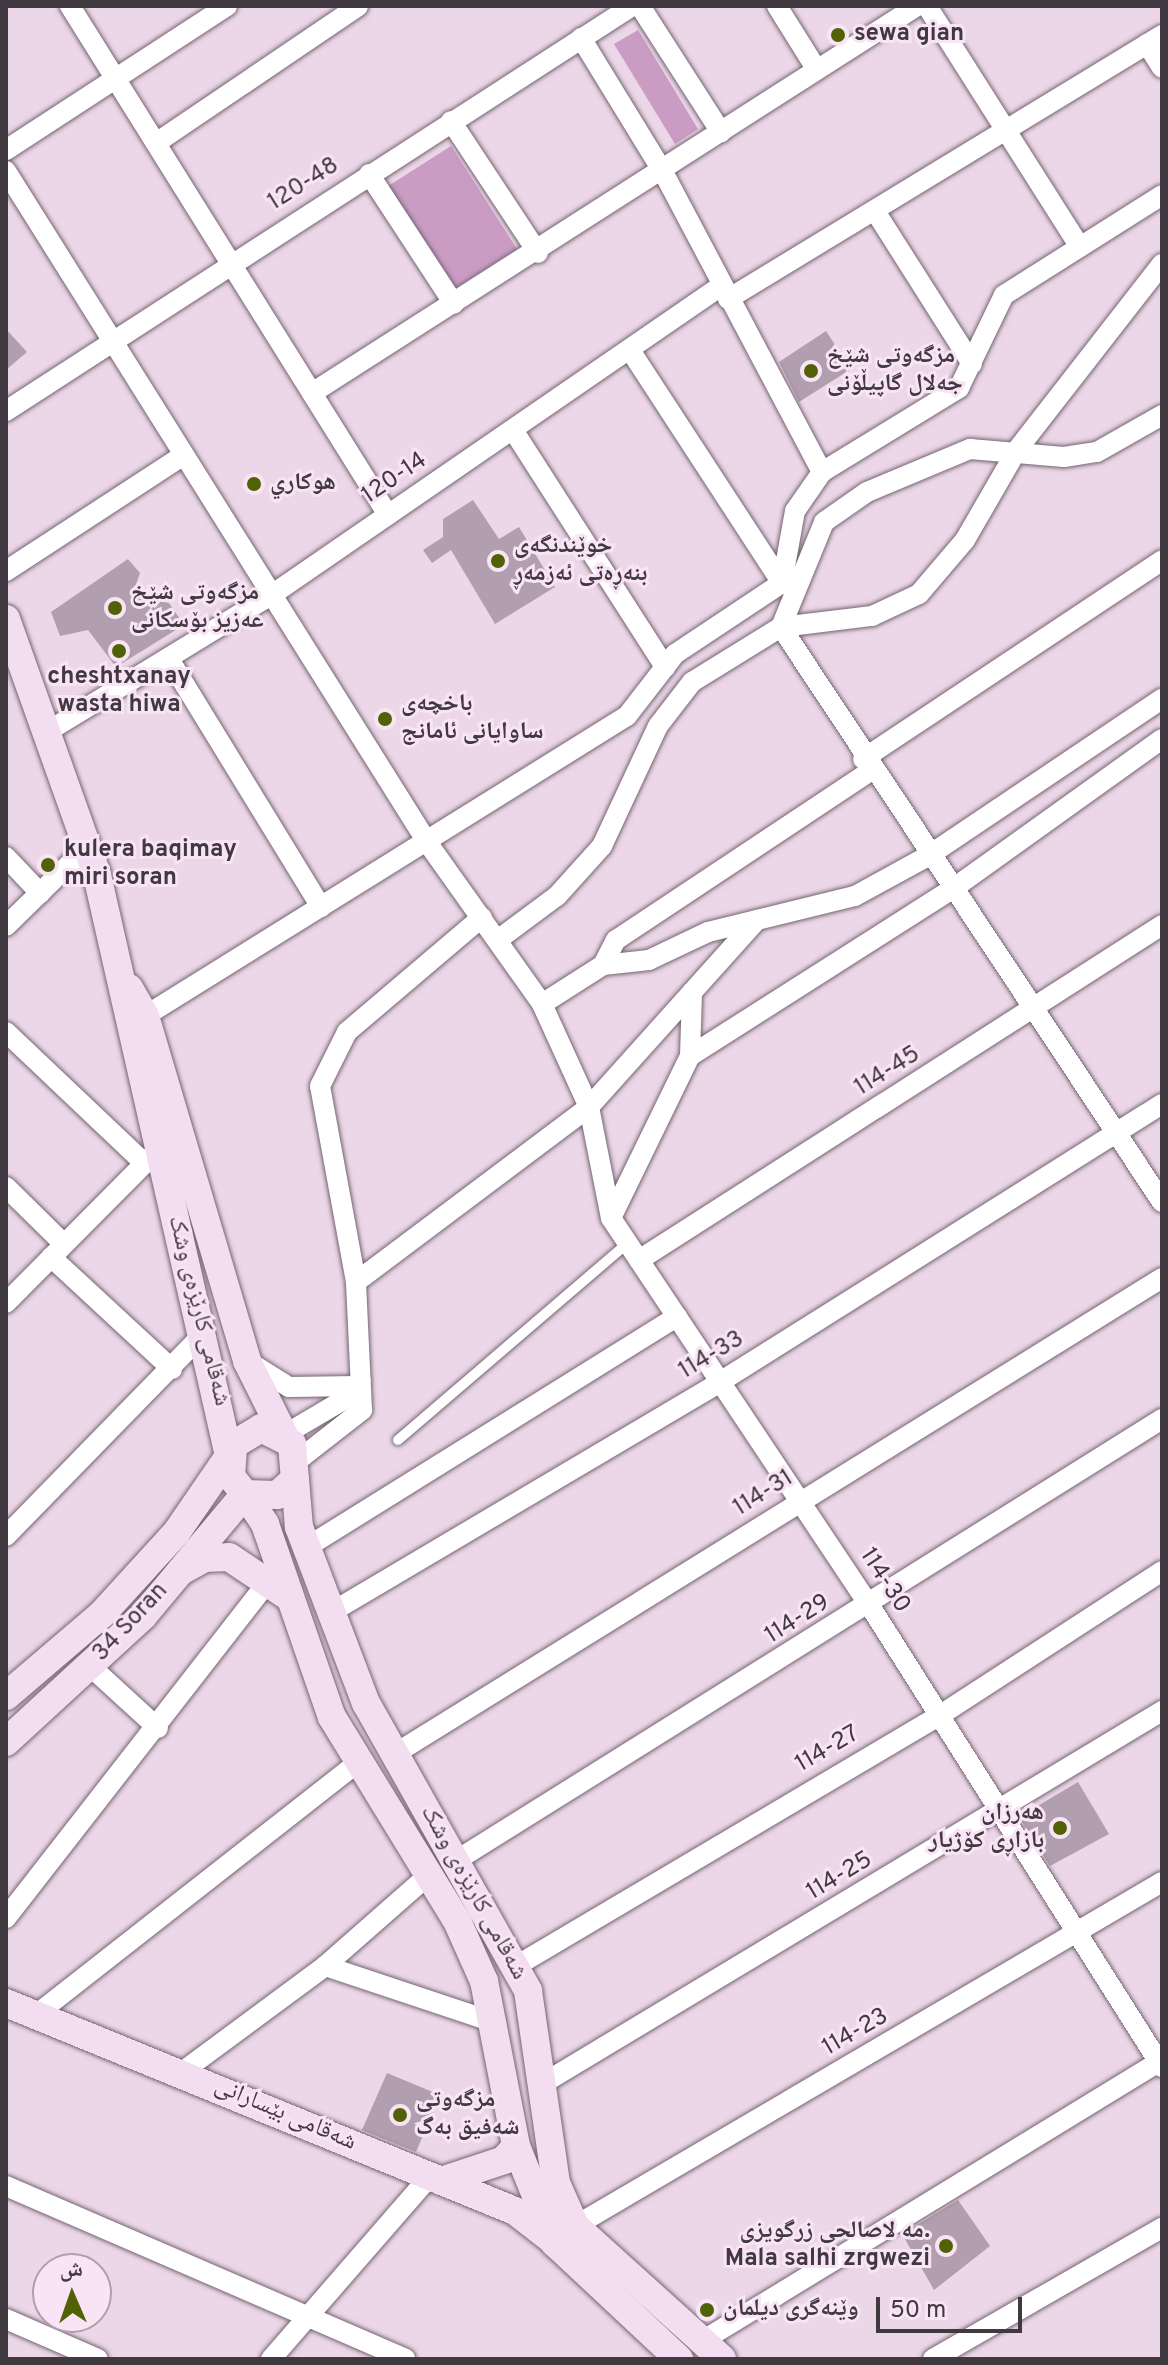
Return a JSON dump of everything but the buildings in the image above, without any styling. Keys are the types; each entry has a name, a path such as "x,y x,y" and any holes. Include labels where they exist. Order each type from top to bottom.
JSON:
{"main road":[{"name":"شەقامی کارێزەی وشک","path":"6,619 57,726 125,981 127,1029 184,1200 247,1361 284,1435"},
{"name":"شەقامی کارێزەی وشک","path":"125,981 145,1016 184,1200 229,1456"},
{"path":"249,1431 284,1435 296,1470 277,1495 245,1494 231,1477 229,1456 249,1431"},
{"name":"34 Soran","path":"6,1696 101,1615 176,1533 229,1456"},
{"name":"شەقامی کارێزەی وشک","path":"296,1470 293,1501 307,1547 330,1613 393,1755 457,1860 528,1991 565,2234 712,2350"},
{"name":"شەقامی کارێزەی وشک","path":"245,1494 265,1524 277,1588 358,1762 425,1878 458,1923 496,2023 516,2146 565,2234 679,2359"},
{"name":"34 Soran","path":"6,1742 90,1666 245,1494"},
{"path":"177,1573 204,1558 229,1557 277,1588"},
{"name":"شەقامی بێسارانی","path":"6,2003 182,2072 565,2234"},
{"path":"436,2179 504,2160 516,2146"}],"street":[{"path":"70,6 388,515"},
{"path":"6,150 227,6"},
{"path":"156,143 358,6"},
{"name":"120-48","path":"6,411 110,339 632,6"},
{"path":"640,6 721,132"},
{"path":"777,6 817,70"},
{"path":"312,393 538,253 918,6 1008,132 1080,247"},
{"path":"581,38 662,170 822,472"},
{"path":"1155,40 1162,68"},
{"name":"120-14","path":"57,726 273,594 630,350 725,293 875,211 1155,40"},
{"path":"451,121 538,253"},
{"path":"6,171 427,842 499,939 542,1004 589,1107 611,1218"},
{"path":"369,174 454,304"},
{"path":"145,1016 627,716 665,667 767,598 782,583 795,511 822,472 959,388 972,364 995,303 1162,195"},
{"path":"875,211 972,364"},
{"path":"499,939 557,896 602,846 658,726 692,682 781,627 872,616 919,594 965,540 1017,450 1162,264"},
{"path":"630,350 782,583"},
{"path":"781,627 824,522 867,492 970,449 1017,450 1064,457 1097,452 1162,415"},
{"path":"513,430 665,667"},
{"path":"6,571 184,455"},
{"path":"603,965 616,940 1162,560"},
{"path":"57,726 273,594"},
{"path":"781,627 867,765 1162,1202"},
{"path":"169,659 321,907"},
{"path":"542,1004 603,965 649,960 708,932 855,896 928,856 1162,699"},
{"path":"690,1056 951,890 1162,739"},
{"path":"6,926 87,847"},
{"path":"6,857 40,893"},
{"path":"296,1470 362,1410 356,1282 322,1119 320,1086 329,1058 383,995 482,917"},
{"path":"356,1282 589,1107 757,920"},
{"name":"114-45","path":"634,1252 1033,1011 1162,925"},
{"path":"611,1218 690,1056 692,992"},
{"path":"6,1032 147,1159 6,1303"},
{"name":"114-33","path":"330,1613 720,1382 1162,1104"},
{"path":"6,1187 58,1251 172,1369"},
{"name":"114-30","path":"611,1218 870,1606 1075,1936 1161,2063"},
{"name":"114-31","path":"393,1755 1162,1278"},
{"path":"307,1547 677,1317"},
{"path":"7,1532 172,1369 205,1332"},
{"path":"247,1361 289,1387 360,1382"},
{"path":"284,1435 360,1382"},
{"name":"114-29","path":"457,1860 870,1606 1162,1419"},
{"name":"114-27","path":"516,1966 939,1716 1162,1571"},
{"path":"6,1918 158,1728 277,1588"},
{"path":"90,1666 158,1728"},
{"name":"114-25","path":"542,2084 1000,1812 1162,1711"},
{"path":"37,2014 358,1762"},
{"path":"182,2072 325,1966 425,1878"},
{"name":"114-23","path":"565,2234 1162,1882"},
{"path":"325,1966 496,2023"},
{"path":"712,2350 1161,2063"},
{"path":"271,2359 436,2179"},
{"path":"6,2186 405,2359"},
{"path":"933,2359 1162,2228"},
{"path":"6,2319 98,2359"}],"lane":[{"path":"398,1440 634,1252"}],"shaded area":[{"path":"638,30 698,129 675,144 614,44"},
{"path":"451,146 517,249 451,291 385,188"}],"place":[{"name":"sewa gian","path":"838,35"},
{"name":"مزگەوتی شێخ جەلال گاپیڵۆنی","path":"811,371"},
{"name":"هوكاري","path":"254,484"},
{"name":"خوێندنگەی بنەڕەتی ئەزمەڕ","path":"498,561"},
{"name":"مزگەوتی شێخ عەزیز بۆسکانی","path":"115,608"},
{"name":"cheshtxanay wasta hiwa","path":"119,651"},
{"name":"باخچەی ساوایانی ئامانج","path":"385,719"},
{"name":"kulera baqimay miri soran","path":"48,865"},
{"name":"ھەرزان بازاڕی کۆژیار","path":"1060,1828"},
{"name":"مزگەوتی شەفیق بەگ","path":"400,2115"},
{"name":"مه لاصالحی زرگویزی. Mala salhi zrgwezi","path":"946,2246"},
{"name":"وێنە‌گری دیلمان","path":"707,2310"}]}
